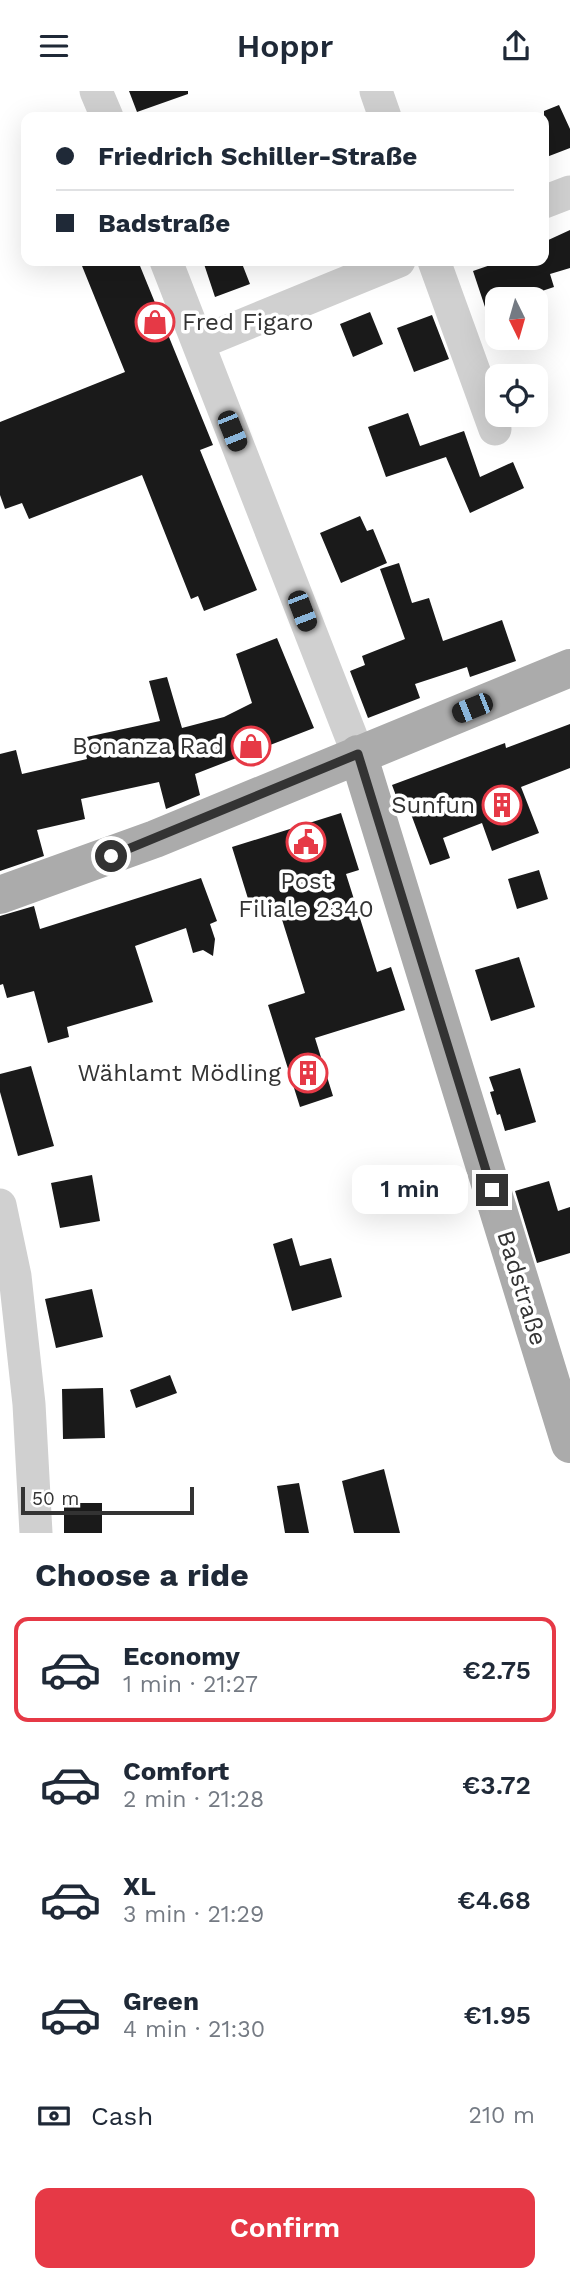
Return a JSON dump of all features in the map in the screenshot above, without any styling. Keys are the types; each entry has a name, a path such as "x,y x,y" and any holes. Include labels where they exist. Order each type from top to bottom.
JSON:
{"main road":[{"path":"0,895 155,839 570,668"},
{"name":"Badstraße","path":"358,754 569,1434"}],"street":[{"path":"96,91 105,112"},
{"path":"376,91 383,112"},
{"path":"549,200 570,192"},
{"name":"Badstraße","path":"168,266 358,754"},
{"path":"199,343 388,266"},
{"path":"436,266 495,429"},
{"path":"0,1205 15,1276 29,1404 36,1533"}],"building":[{"path":"129,91 188,91 188,94 137,112"},
{"path":"559,105 570,129 570,148 549,156 549,112 544,111"},
{"path":"570,230 570,268 550,274 554,287 485,287 485,307 473,271 488,266 549,266 549,240"},
{"path":"82,266 140,266 213,445 200,450 257,590 204,611 198,596 191,599 142,475 29,519 22,503 5,509 0,495 0,422 125,372"},
{"path":"205,266 243,266 250,284 215,297"},
{"path":"370,312 383,344 353,357 340,324"},
{"path":"432,315 449,359 414,372 397,328"},
{"path":"408,413 420,446 464,431 480,477 513,462 524,488 470,513 446,457 386,477 368,427"},
{"path":"360,516 367,531 373,529 387,563 341,583 320,533"},
{"path":"399,563 412,603 429,598 443,641 502,620 516,661 470,677 467,667 415,684 420,698 368,718 350,671 365,665 362,656 405,639 380,569"},
{"path":"277,638 314,728 195,774 200,795 166,809 159,782 81,799 85,819 37,830 44,856 0,871 0,754 16,750 22,774 87,759 82,738 160,721 149,681 167,677 182,728 224,717 252,703 236,654"},
{"path":"570,724 570,768 521,787 539,833 492,851 482,823 443,838 450,858 430,865 408,806 401,809 392,785 505,743 506,748"},
{"path":"341,813 359,870 346,874 377,972 391,967 405,1010 315,1038 333,1096 300,1107 268,1005 305,993 279,910 254,918 232,847"},
{"path":"539,870 548,899 517,909 508,879"},
{"path":"201,878 217,921 210,924 215,939 213,956 203,950 193,953 186,928 135,946 153,1002 67,1027 69,1037 48,1043 34,991 7,998 3,984 0,985 0,916 34,906 40,929"},
{"path":"519,957 535,1007 491,1021 475,970"},
{"path":"31,1066 54,1146 18,1156 0,1092 0,1074"},
{"path":"520,1068 536,1122 505,1131 490,1092 494,1091 489,1077"},
{"path":"92,1175 100,1221 60,1228 51,1183"},
{"path":"549,1181 558,1211 570,1207 570,1253 537,1263 515,1191"},
{"path":"292,1238 300,1266 331,1258 342,1297 292,1311 273,1244"},
{"path":"92,1289 103,1337 56,1348 45,1299"},
{"path":"170,1375 177,1393 136,1408 130,1390"},
{"path":"103,1388 105,1438 63,1439 62,1389"},
{"path":"384,1469 400,1533 354,1533 342,1481"},
{"path":"299,1483 309,1533 285,1533 277,1486"},
{"path":"64,1503 102,1503 102,1533 64,1533"}],"place":[{"name":"Fred Figaro","path":"155,322"},
{"name":"Bonanza Rad","path":"251,746"},
{"name":"Sunfun","path":"502,805"},
{"name":"Post Filiale 2340","path":"306,842"},
{"name":"Wählamt Mödling","path":"308,1073"}],"route":[{"path":"111,856 358,754 492,1190"}]}
